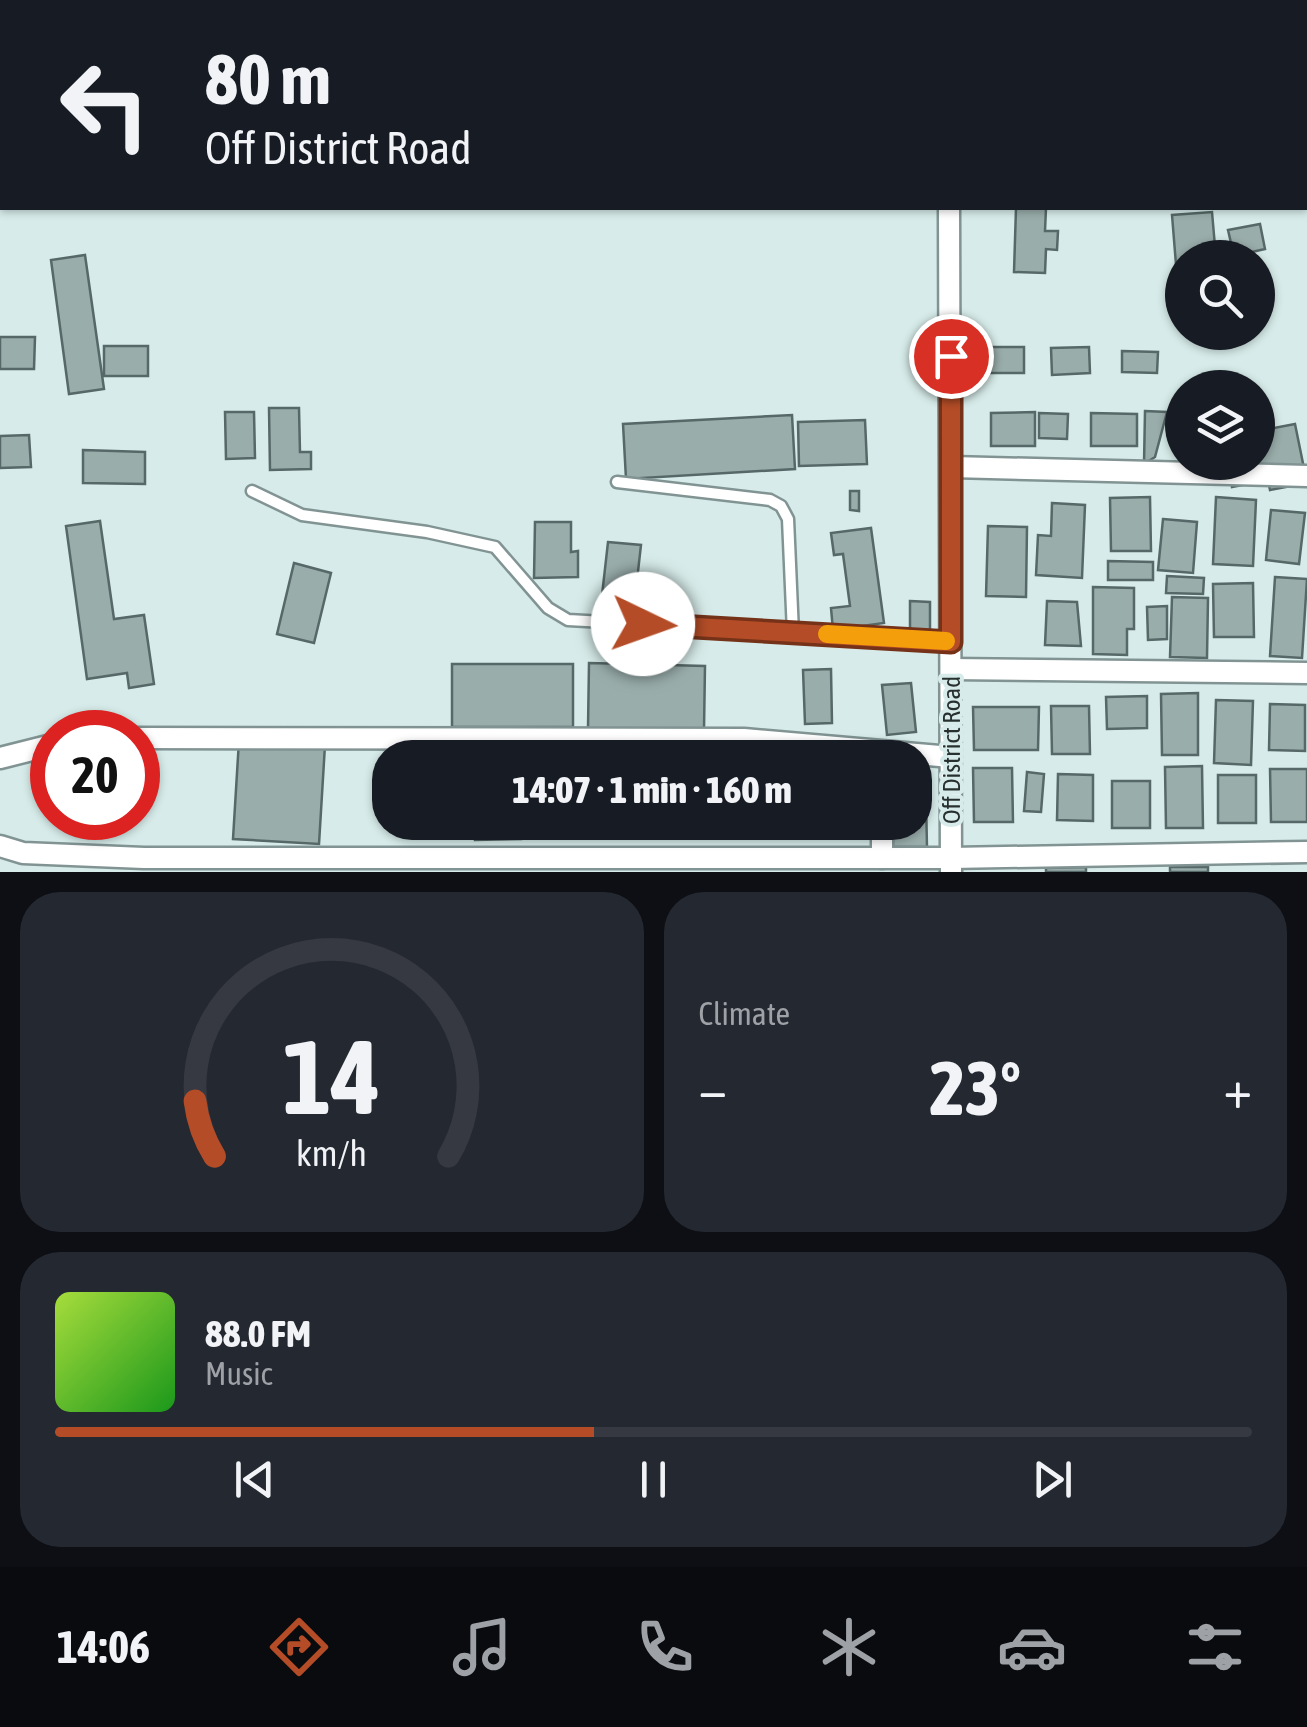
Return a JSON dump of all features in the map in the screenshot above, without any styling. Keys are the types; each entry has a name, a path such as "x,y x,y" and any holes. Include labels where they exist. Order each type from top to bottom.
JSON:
{"street":[{"name":"Off District Road","path":"949,210 951,865"},
{"path":"952,467 1307,476"},
{"path":"951,669 1307,673"},
{"path":"160,738 754,740"},
{"path":"0,758 30,750"},
{"path":"932,756 950,757"},
{"path":"882,840 882,858"},
{"path":"0,846 23,852 144,858 882,858 951,865 1307,852"}],"lane":[{"path":"617,482 770,500 781,506 788,519 793,633"},
{"path":"252,491 302,515 427,532 496,547 548,608 568,620 951,642"}],"building":[{"path":"1016,210 1046,210 1045,231 1058,231 1057,250 1046,249 1045,273 1014,272"},
{"path":"1212,212 1214,240 1174,240 1172,215"},
{"path":"1260,224 1263,240 1230,240 1228,230"},
{"path":"85,255 104,389 69,394 51,260"},
{"path":"0,337 35,337 34,369 0,369"},
{"path":"104,346 148,346 148,376 104,376"},
{"path":"983,347 1024,347 1024,373 983,373"},
{"path":"1089,347 1090,373 1052,375 1051,348"},
{"path":"1122,351 1158,352 1157,373 1122,372"},
{"path":"269,408 299,408 300,452 311,452 311,469 270,470"},
{"path":"1145,411 1165,412 1155,457 1144,464"},
{"path":"225,412 254,412 255,458 226,459"},
{"path":"1035,412 1035,446 991,446 991,413"},
{"path":"1039,413 1068,414 1067,439 1039,438"},
{"path":"1091,413 1137,414 1137,446 1091,446"},
{"path":"792,415 795,469 626,479 623,424"},
{"path":"865,420 867,464 799,466 798,422"},
{"path":"1295,424 1307,483 1270,490 1268,480 1275,480 1275,428"},
{"path":"29,435 31,467 0,468 0,436"},
{"path":"83,450 145,452 145,484 83,483"},
{"path":"1231,480 1268,480 1232,487"},
{"path":"850,491 859,491 859,511 850,510"},
{"path":"1150,497 1151,551 1111,551 1110,498"},
{"path":"1216,497 1256,500 1253,566 1213,564"},
{"path":"1052,503 1085,505 1082,578 1036,575 1038,535 1051,536"},
{"path":"1271,510 1305,513 1299,564 1266,560"},
{"path":"1163,519 1197,522 1193,573 1158,570"},
{"path":"100,521 114,619 144,615 154,684 129,688 127,673 87,679 66,526"},
{"path":"535,522 571,522 571,552 578,551 578,577 534,578"},
{"path":"988,526 1027,527 1026,597 986,596"},
{"path":"871,528 884,623 833,630 831,608 850,606 843,554 834,555 831,533"},
{"path":"608,542 641,545 634,607 601,604"},
{"path":"1108,561 1153,562 1153,580 1108,580"},
{"path":"294,563 331,573 314,643 277,634"},
{"path":"1167,576 1204,578 1203,594 1166,593"},
{"path":"1275,577 1307,579 1302,658 1270,656"},
{"path":"1253,583 1254,637 1214,637 1213,584"},
{"path":"1093,587 1134,588 1134,629 1127,629 1127,655 1093,654"},
{"path":"1172,597 1208,598 1207,658 1170,657"},
{"path":"910,601 930,602 930,632 910,632"},
{"path":"1047,601 1077,602 1081,646 1045,645"},
{"path":"1167,606 1167,639 1148,640 1147,607"},
{"path":"589,663 705,666 704,730 588,728"},
{"path":"452,664 573,664 573,727 452,727"},
{"path":"831,669 832,723 805,724 803,670"},
{"path":"911,683 916,732 887,735 882,685"},
{"path":"1198,693 1198,755 1162,755 1161,694"},
{"path":"1147,696 1147,728 1107,729 1106,697"},
{"path":"1216,700 1253,701 1251,765 1214,763"},
{"path":"1270,704 1305,705 1305,751 1269,750"},
{"path":"1051,706 1089,706 1090,754 1052,754"},
{"path":"973,707 1039,707 1038,750 974,750"},
{"path":"239,740 325,745 319,844 233,839"},
{"path":"1202,766 1203,828 1166,828 1165,767"},
{"path":"973,768 1012,768 1013,822 974,822"},
{"path":"1270,769 1307,769 1307,822 1271,822"},
{"path":"1027,772 1044,774 1041,812 1024,811"},
{"path":"1058,774 1093,775 1093,821 1057,820"},
{"path":"1218,775 1256,775 1256,823 1218,823"},
{"path":"1112,781 1150,781 1150,828 1112,828"},
{"path":"893,840 927,840 927,847 893,847"},
{"path":"1086,867 1086,872 1046,872 1046,868"},
{"path":"1170,867 1208,867 1208,872 1170,872"}],"slow traffic":[{"path":"827,634 946,641"}],"route":[{"path":"643,624 951,642 951,356"}]}
